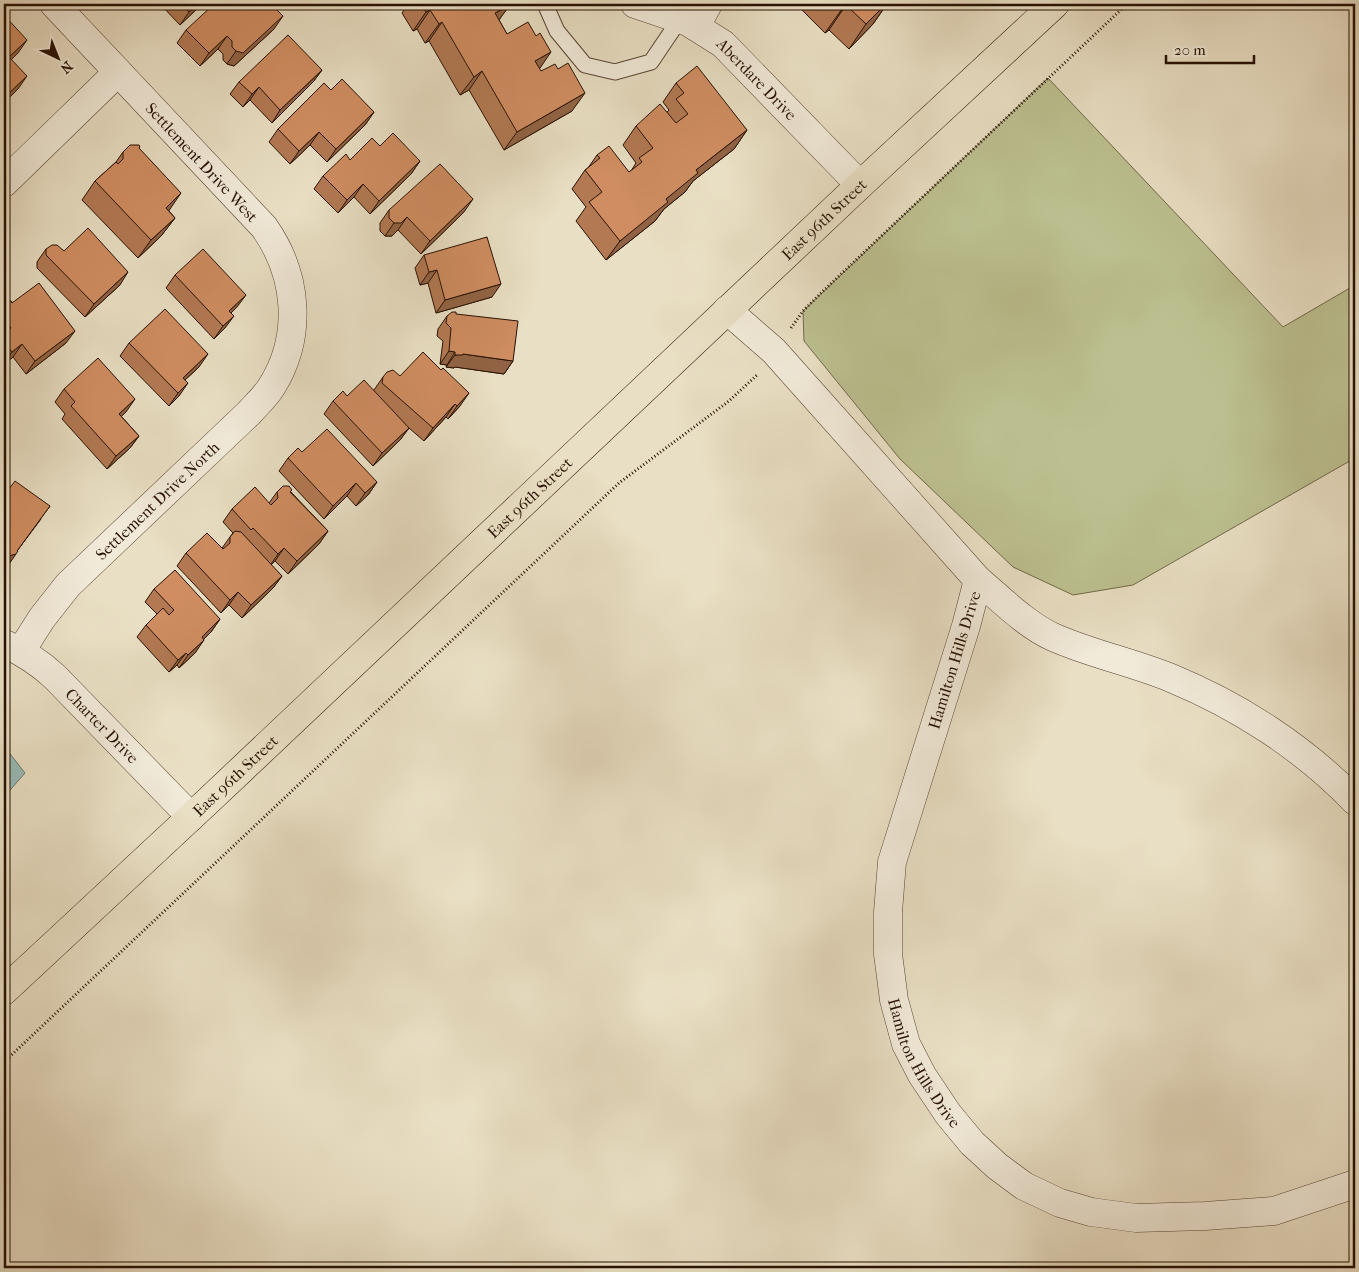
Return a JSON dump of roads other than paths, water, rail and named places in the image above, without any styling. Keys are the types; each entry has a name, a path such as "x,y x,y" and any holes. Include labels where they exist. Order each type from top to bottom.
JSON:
{"main road":[{"name":"East 96th Street","path":"4,991 191,817 860,184 1055,4"}],"street":[{"name":"Settlement Drive West","path":"54,4 257,219 270,237 285,268 291,292 293,323 288,348"},
{"name":"Aberdare Drive","path":"635,4 694,16 712,36 733,53 860,184"},
{"path":"4,183 118,72"},
{"name":"Hamilton Hills Drive","path":"727,310 774,351 978,580 1020,616 1051,636 1171,678 1218,699 1288,742 1319,767 1355,801"},
{"name":"Settlement Drive North","path":"12,648 42,618 68,584 250,413 272,387 288,348"},
{"name":"Hamilton Hills Drive","path":"978,580 966,626 892,862 888,912 888,954 894,1000 906,1044 922,1075 948,1114 972,1144 997,1166 1024,1186 1060,1203 1091,1212 1136,1218 1274,1211 1355,1184"},
{"name":"Charter Drive","path":"12,648 56,677 191,817"}],"lane":[{"path":"545,4 557,31 585,65 615,72 650,62 694,16"}],"water":[{"path":"4,746 25,773 4,797"}]}
